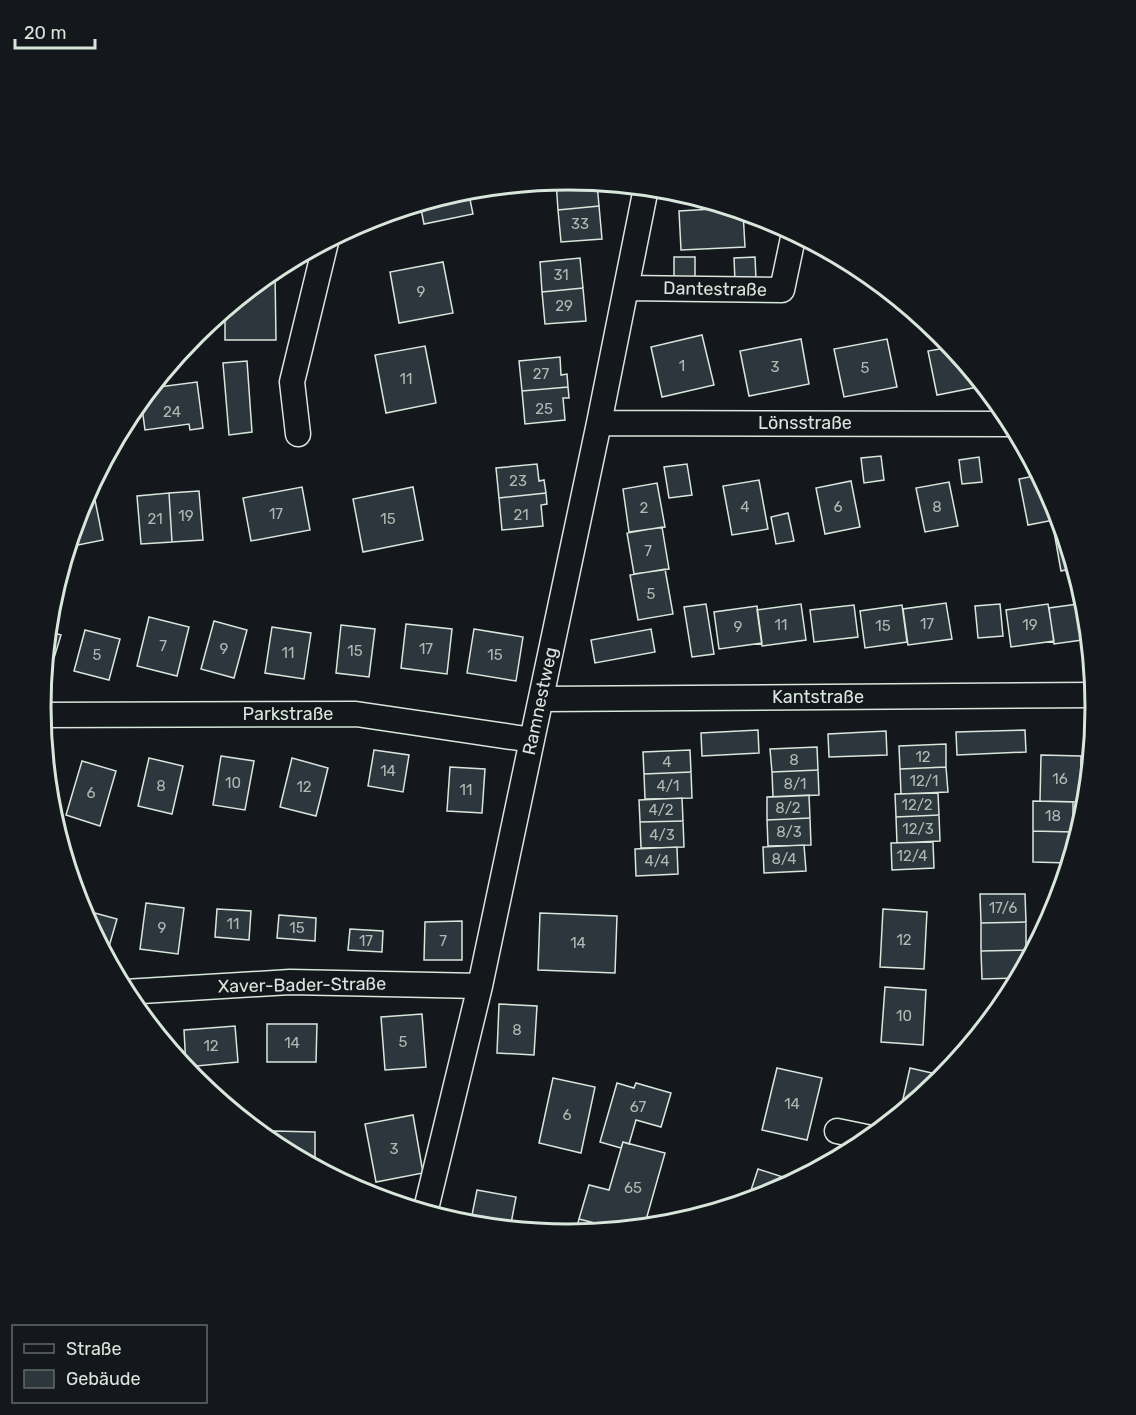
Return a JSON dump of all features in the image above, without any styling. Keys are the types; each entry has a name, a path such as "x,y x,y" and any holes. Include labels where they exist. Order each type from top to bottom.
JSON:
{"street":[{"name":"Ramnestweg","path":"427,1205 480,986 644,196"},
{"name":"Dantestraße","path":"626,288 782,290 792,242"},
{"path":"298,434 292,382 323,253"},
{"name":"Lönsstraße","path":"599,423 1000,424"},
{"name":"Kantstraße","path":"541,699 1085,695"},
{"name":"Parkstraße","path":"51,715 356,714 532,740"},
{"name":"Xaver-Bader-Straße","path":"136,991 290,982 480,986"},
{"path":"837,1131 858,1135"}],"building":[{"path":"557,191 598,192 599,206 558,210"},
{"path":"470,200 473,214 424,224 422,212"},
{"path":"599,206 602,239 561,242 558,210"},
{"path":"706,209 744,222 745,247 681,250 679,211"},
{"path":"674,257 695,257 695,280 674,280"},
{"path":"755,257 756,279 735,281 734,258"},
{"path":"580,258 583,288 542,292 540,262"},
{"path":"443,262 453,313 399,323 390,272"},
{"path":"275,282 276,340 225,340 225,321"},
{"path":"583,288 586,321 545,324 542,292"},
{"path":"702,335 714,385 662,397 651,347"},
{"path":"801,339 809,384 749,396 740,351"},
{"path":"887,339 897,387 844,397 834,349"},
{"path":"425,346 436,403 386,413 375,355"},
{"path":"940,349 974,388 937,395 928,351"},
{"path":"560,357 561,375 567,374 568,387 522,391 519,361"},
{"path":"247,361 252,432 229,435 223,363"},
{"path":"197,382 203,428 190,430 189,424 145,430 143,414 163,386"},
{"path":"568,387 569,398 563,398 565,420 525,424 522,391"},
{"path":"881,456 884,480 864,483 861,458"},
{"path":"979,457 982,482 962,484 959,460"},
{"path":"537,464 539,481 544,480 546,493 499,498 496,468"},
{"path":"687,464 692,495 669,498 664,467"},
{"path":"1031,477 1050,521 1028,525 1019,479"},
{"path":"759,480 768,529 732,535 723,486"},
{"path":"851,481 860,527 825,534 816,488"},
{"path":"949,482 958,526 925,532 916,488"},
{"path":"657,483 665,527 629,532 623,489"},
{"path":"302,487 310,530 251,541 243,498"},
{"path":"413,487 423,540 363,552 353,499"},
{"path":"199,491 203,540 172,542 169,493"},
{"path":"169,493 172,542 141,544 137,496"},
{"path":"546,493 547,504 541,505 543,526 502,530 499,498"},
{"path":"95,499 103,540 77,545"},
{"path":"788,513 794,541 776,544 771,517"},
{"path":"662,527 669,569 634,574 627,533"},
{"path":"1054,530 1066,570 1061,571"},
{"path":"665,569 673,614 638,620 630,575"},
{"path":"946,603 952,639 908,645 903,609"},
{"path":"706,604 714,654 692,657 684,607"},
{"path":"801,604 806,640 762,646 757,610"},
{"path":"1000,604 1003,636 978,638 975,606"},
{"path":"1048,604 1054,641 1011,647 1006,610"},
{"path":"1074,604 1081,640 1054,644 1049,608"},
{"path":"854,605 858,637 814,642 810,610"},
{"path":"902,605 907,642 865,648 860,611"},
{"path":"757,606 762,643 719,649 714,612"},
{"path":"149,617 189,627 177,676 137,666"},
{"path":"214,621 247,630 234,678 201,669"},
{"path":"406,624 452,629 447,674 401,668"},
{"path":"341,625 375,629 369,677 336,673"},
{"path":"272,627 311,633 304,679 265,673"},
{"path":"474,629 523,637 516,681 467,673"},
{"path":"651,629 655,652 595,663 591,640"},
{"path":"85,630 120,639 109,680 74,671"},
{"path":"56,634 61,635 53,661"},
{"path":"758,730 759,753 702,756 701,733"},
{"path":"1025,730 1026,752 957,755 956,732"},
{"path":"886,731 887,755 829,757 828,734"},
{"path":"946,744 946,767 900,769 899,746"},
{"path":"817,747 818,770 772,772 770,749"},
{"path":"374,750 409,755 403,792 368,786"},
{"path":"690,750 691,772 644,774 643,752"},
{"path":"1041,755 1081,756 1081,778 1076,802 1040,801"},
{"path":"221,756 254,761 245,810 213,805"},
{"path":"149,758 183,766 172,814 138,806"},
{"path":"292,758 328,768 316,816 280,807"},
{"path":"82,761 116,771 100,826 66,815"},
{"path":"450,767 485,769 482,813 447,811"},
{"path":"946,767 948,792 901,794 900,769"},
{"path":"818,770 819,795 773,797 772,772"},
{"path":"691,772 692,798 645,799 644,774"},
{"path":"938,793 939,815 896,817 895,794"},
{"path":"809,795 810,818 767,820 767,797"},
{"path":"682,798 683,821 640,822 639,800"},
{"path":"1033,801 1073,802 1069,832 1033,831"},
{"path":"939,815 940,841 897,843 896,817"},
{"path":"810,818 811,845 768,846 767,820"},
{"path":"683,821 684,847 641,848 640,822"},
{"path":"1033,831 1069,832 1061,863 1033,862"},
{"path":"933,842 934,868 892,870 891,843"},
{"path":"804,845 806,871 764,873 763,847"},
{"path":"677,847 678,874 636,876 635,849"},
{"path":"980,894 1025,894 1026,922 981,923"},
{"path":"146,903 184,908 178,954 140,949"},
{"path":"217,909 251,911 249,940 215,937"},
{"path":"883,909 927,912 924,969 880,967"},
{"path":"93,912 117,919 109,946"},
{"path":"540,913 617,916 615,973 538,970"},
{"path":"279,915 316,918 315,941 277,938"},
{"path":"462,921 462,960 424,960 425,922"},
{"path":"1026,922 1025,950 981,951 981,923"},
{"path":"350,929 383,931 382,952 348,950"},
{"path":"1025,950 1008,978 982,979 981,951"},
{"path":"885,987 926,990 923,1045 881,1042"},
{"path":"499,1004 537,1006 534,1055 497,1053"},
{"path":"422,1014 426,1067 385,1070 381,1017"},
{"path":"267,1024 317,1024 316,1062 267,1062"},
{"path":"235,1026 238,1062 196,1066 185,1055 184,1030"},
{"path":"777,1068 822,1078 807,1140 762,1130"},
{"path":"910,1068 934,1073 909,1096 902,1102"},
{"path":"553,1078 595,1087 581,1153 539,1143"},
{"path":"617,1083 634,1088 636,1083 671,1093 661,1127 636,1120 629,1144 623,1142 621,1148 600,1142"},
{"path":"413,1115 423,1173 376,1182 365,1124"},
{"path":"273,1132 315,1132 315,1158 309,1155"},
{"path":"623,1142 665,1153 646,1218 595,1223 579,1219 589,1185 609,1190"},
{"path":"758,1169 783,1177 766,1185 751,1191"},
{"path":"477,1190 516,1197 512,1221 472,1216"},
{"path":"579,1219 596,1223 578,1224"}]}
